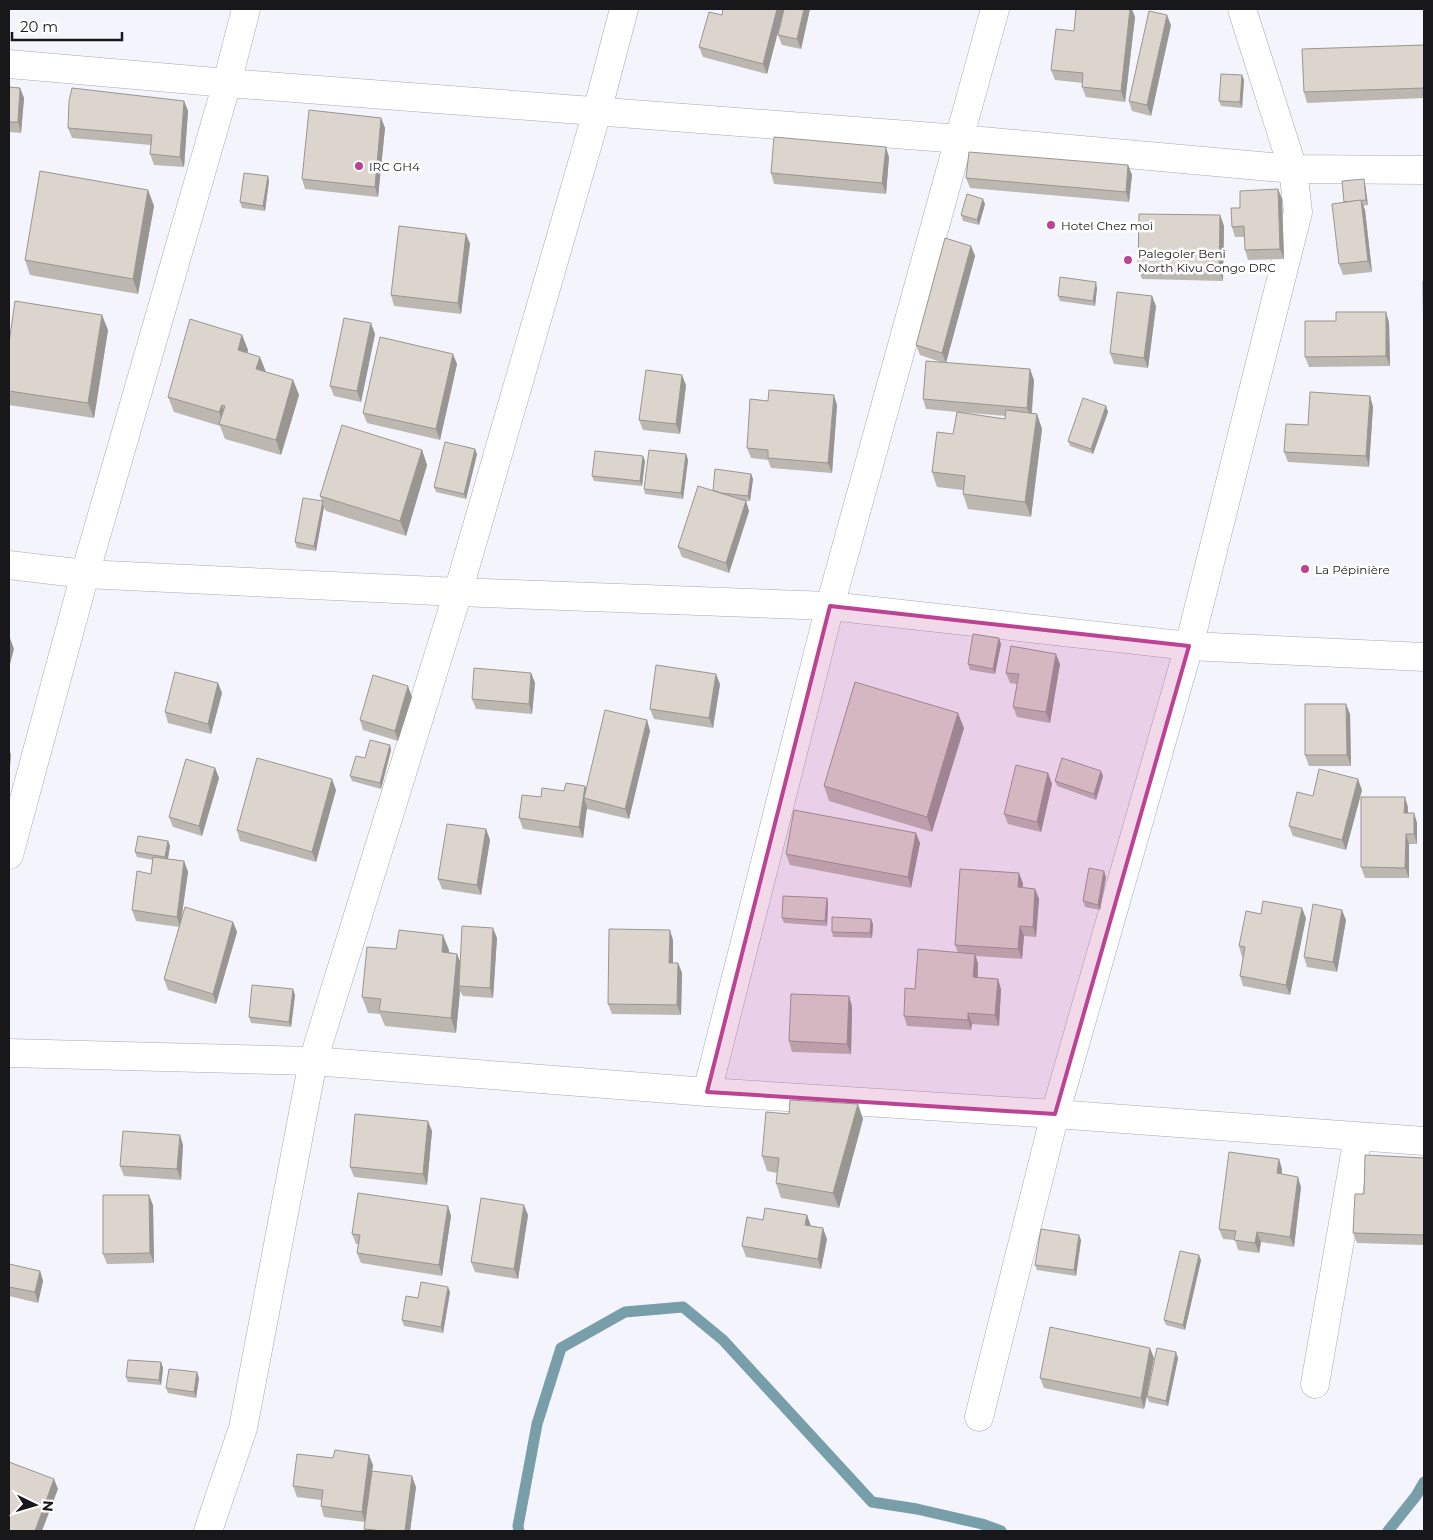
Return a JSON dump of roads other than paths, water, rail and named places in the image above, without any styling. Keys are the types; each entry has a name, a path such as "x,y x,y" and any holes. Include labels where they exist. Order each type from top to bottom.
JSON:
{"street":[{"path":"9,855 85,574 227,83 246,9"},
{"path":"208,1531 243,1428 312,1060 458,592 597,112 624,9"},
{"path":"706,1092 830,606 995,9"},
{"path":"979,1417 1055,1114 1188,646 1298,212 1293,169 1242,9"},
{"path":"9,64 227,83 960,139 1293,169 1424,170"},
{"path":"9,565 85,574 458,592 830,606 1188,646 1424,657"},
{"path":"9,1053 312,1060 706,1092 1055,1114 1424,1141"},
{"path":"1315,1384 1358,1137"}],"waterway":[{"path":"519,1531 518,1526 537,1424 561,1348 625,1312 683,1307 723,1340 872,1502 917,1509 982,1524 1001,1531"},
{"path":"1388,1531 1416,1496 1424,1482"}],"place":[{"name":"IRC GH4","path":"359,166"},
{"name":"Hotel Chez moi","path":"1051,225"},
{"name":"Palegoler Beni North Kivu Congo DRC","path":"1128,260"},
{"name":"La Pépinière","path":"1305,569"}]}
